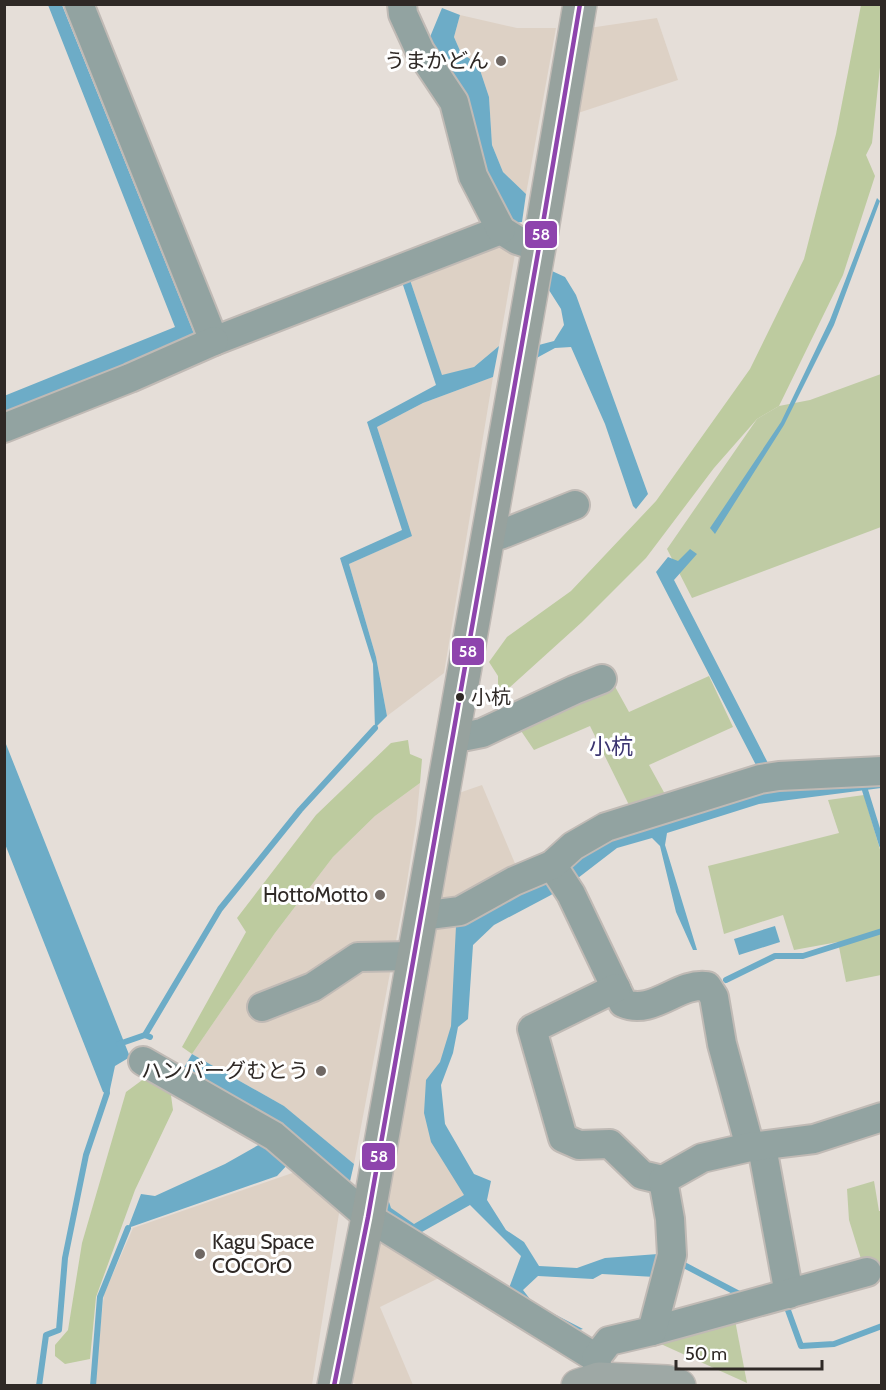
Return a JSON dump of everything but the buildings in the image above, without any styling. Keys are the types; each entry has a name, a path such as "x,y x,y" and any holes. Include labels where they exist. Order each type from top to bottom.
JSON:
{"highway":[{"path":"334,1386 368,1217 579,14"}],"main road":[{"path":"591,1374 667,1382 679,1386"}],"street":[{"path":"79,4 214,341"},
{"path":"402,4 403,14 420,51 454,102 473,176 501,230 517,240 539,248"},
{"path":"4,428 130,378 214,341 501,230"},
{"path":"488,534 500,535 574,505"},
{"path":"452,733 467,736 482,733 602,679"},
{"path":"421,916 460,911 514,881 552,865 573,846 606,827 760,779 882,771"},
{"path":"552,865 571,894 623,1003 635,1008 666,998 696,984 707,986 714,997 722,1044 756,1147 789,1294"},
{"path":"262,1007 313,987 358,957 413,956"},
{"path":"616,988 532,1029 562,1138 579,1145 610,1144 642,1175 663,1179 702,1158 756,1147 814,1139 882,1117"},
{"path":"143,1061 274,1136 368,1217 591,1374 609,1341 867,1272"},
{"path":"652,1331 672,1255 670,1219 663,1179"}],"shaded area":[{"path":"460,15 517,28 556,28 526,194 503,172 492,145 489,97 478,64 461,53 454,37"},
{"path":"657,18 678,80 575,114 589,28"},
{"path":"498,240 515,254 499,346 474,367 442,376 408,274"},
{"path":"493,377 444,673 387,716 376,657 349,564 411,536 377,427 423,403"},
{"path":"420,783 406,888 354,1164 284,1106 192,1054 275,933 333,857 375,816"},
{"path":"482,785 519,873 467,902 460,1015 431,1090 474,1193 397,1242 445,1275 380,1307 413,1385 362,1386 353,1383 359,1341 456,794"},
{"path":"301,1170 340,1207 312,1385 94,1386 104,1294 133,1228"}],"green space":[{"path":"861,5 881,5 881,58 872,143 866,155 875,176 843,275 779,406 757,419 714,468 646,558 582,622 509,688 498,687 498,676 489,662 507,637 571,591 656,501 750,369 804,259 836,134"},
{"path":"881,374 881,527 692,598 667,549 757,419 779,406 810,400"},
{"path":"709,676 733,727 649,765 666,796 630,807 590,726 534,750 517,725 613,683 629,712"},
{"path":"408,740 410,754 422,759 420,783 375,816 333,857 275,933 192,1054 182,1047 246,932 237,918 316,815 391,743"},
{"path":"864,795 881,853 881,975 846,982 838,942 794,950 783,915 724,934 708,866 839,833 828,800"},
{"path":"145,1078 170,1088 173,1110 135,1190 96,1297 90,1359 65,1364 55,1356 55,1345 68,1330 82,1243 126,1092"},
{"path":"874,1181 879,1211 881,1211 881,1270 866,1275 849,1220 847,1189"},
{"path":"734,1315 747,1383 652,1340"}],"water":[{"path":"48,5 62,5 195,336 5,412 4,396 175,327"},
{"path":"442,8 460,15 454,37 461,53 478,64 489,97 492,145 503,172 526,194 522,222 515,223 497,202 430,37"},
{"path":"877,198 880,201 834,325 784,425 715,534 710,528 781,422 830,320"},
{"path":"552,271 565,277 576,295 648,494 636,509 605,424 571,347 555,348 531,361 535,346 554,341 564,325 561,309 547,287"},
{"path":"408,274 442,375 474,367 499,346 493,377 423,403 377,427 412,536 349,564 376,657 387,716 375,728 373,664 340,558 402,530 367,422 436,385 402,282"},
{"path":"690,549 697,554 674,580 770,767 757,767 656,572 668,557 678,561"},
{"path":"4,739 130,1057 115,1066 109,1094 103,1092 5,844"},
{"path":"881,781 881,788 759,804 667,833 665,845 697,950 693,950 676,912 660,846 652,838 617,848 578,878 568,881 551,895 494,925 473,945 468,1019 458,1027 453,1053 441,1085 445,1124 474,1174 491,1181 487,1200 506,1230 524,1242 539,1266 577,1268 605,1258 658,1254 655,1277 602,1274 593,1279 538,1276 523,1290 533,1303 583,1329 567,1333 506,1296 521,1256 470,1205 413,1237 382,1215 387,1196 391,1208 414,1224 464,1195 431,1142 424,1113 426,1080 440,1062 451,1026 456,926 523,890 595,843 767,790"},
{"path":"775,926 780,942 739,955 734,939"},
{"path":"192,1054 284,1106 354,1164 348,1190 182,1071"},
{"path":"262,1143 289,1163 277,1176 128,1228 141,1194 155,1196 225,1164"}],"waterway":[{"path":"145,1035 220,909 300,810 375,728"},
{"path":"865,790 882,845"},
{"path":"726,980 775,956 803,956 882,931"},
{"path":"119,1044 145,1035 150,1037"},
{"path":"39,1386 46,1335 59,1330 65,1258 86,1155 107,1093 106,1087"},
{"path":"93,1386 100,1297 128,1228"},
{"path":"684,1265 743,1296"},
{"path":"785,1302 801,1346 834,1344 882,1326"}],"transit line":[{"name":"58","path":"334,1386 368,1217 580,4"}],"place":[{"name":"うまかどん","path":"501,61"},
{"name":"小杭","path":"460,697"},
{"name":"HottoMotto","path":"380,895"},
{"name":"ハンバーグむとう","path":"321,1071"},
{"name":"Kagu Space COCOrO","path":"200,1254"}],"district":[{"name":"小杭","path":"611,746"}]}
